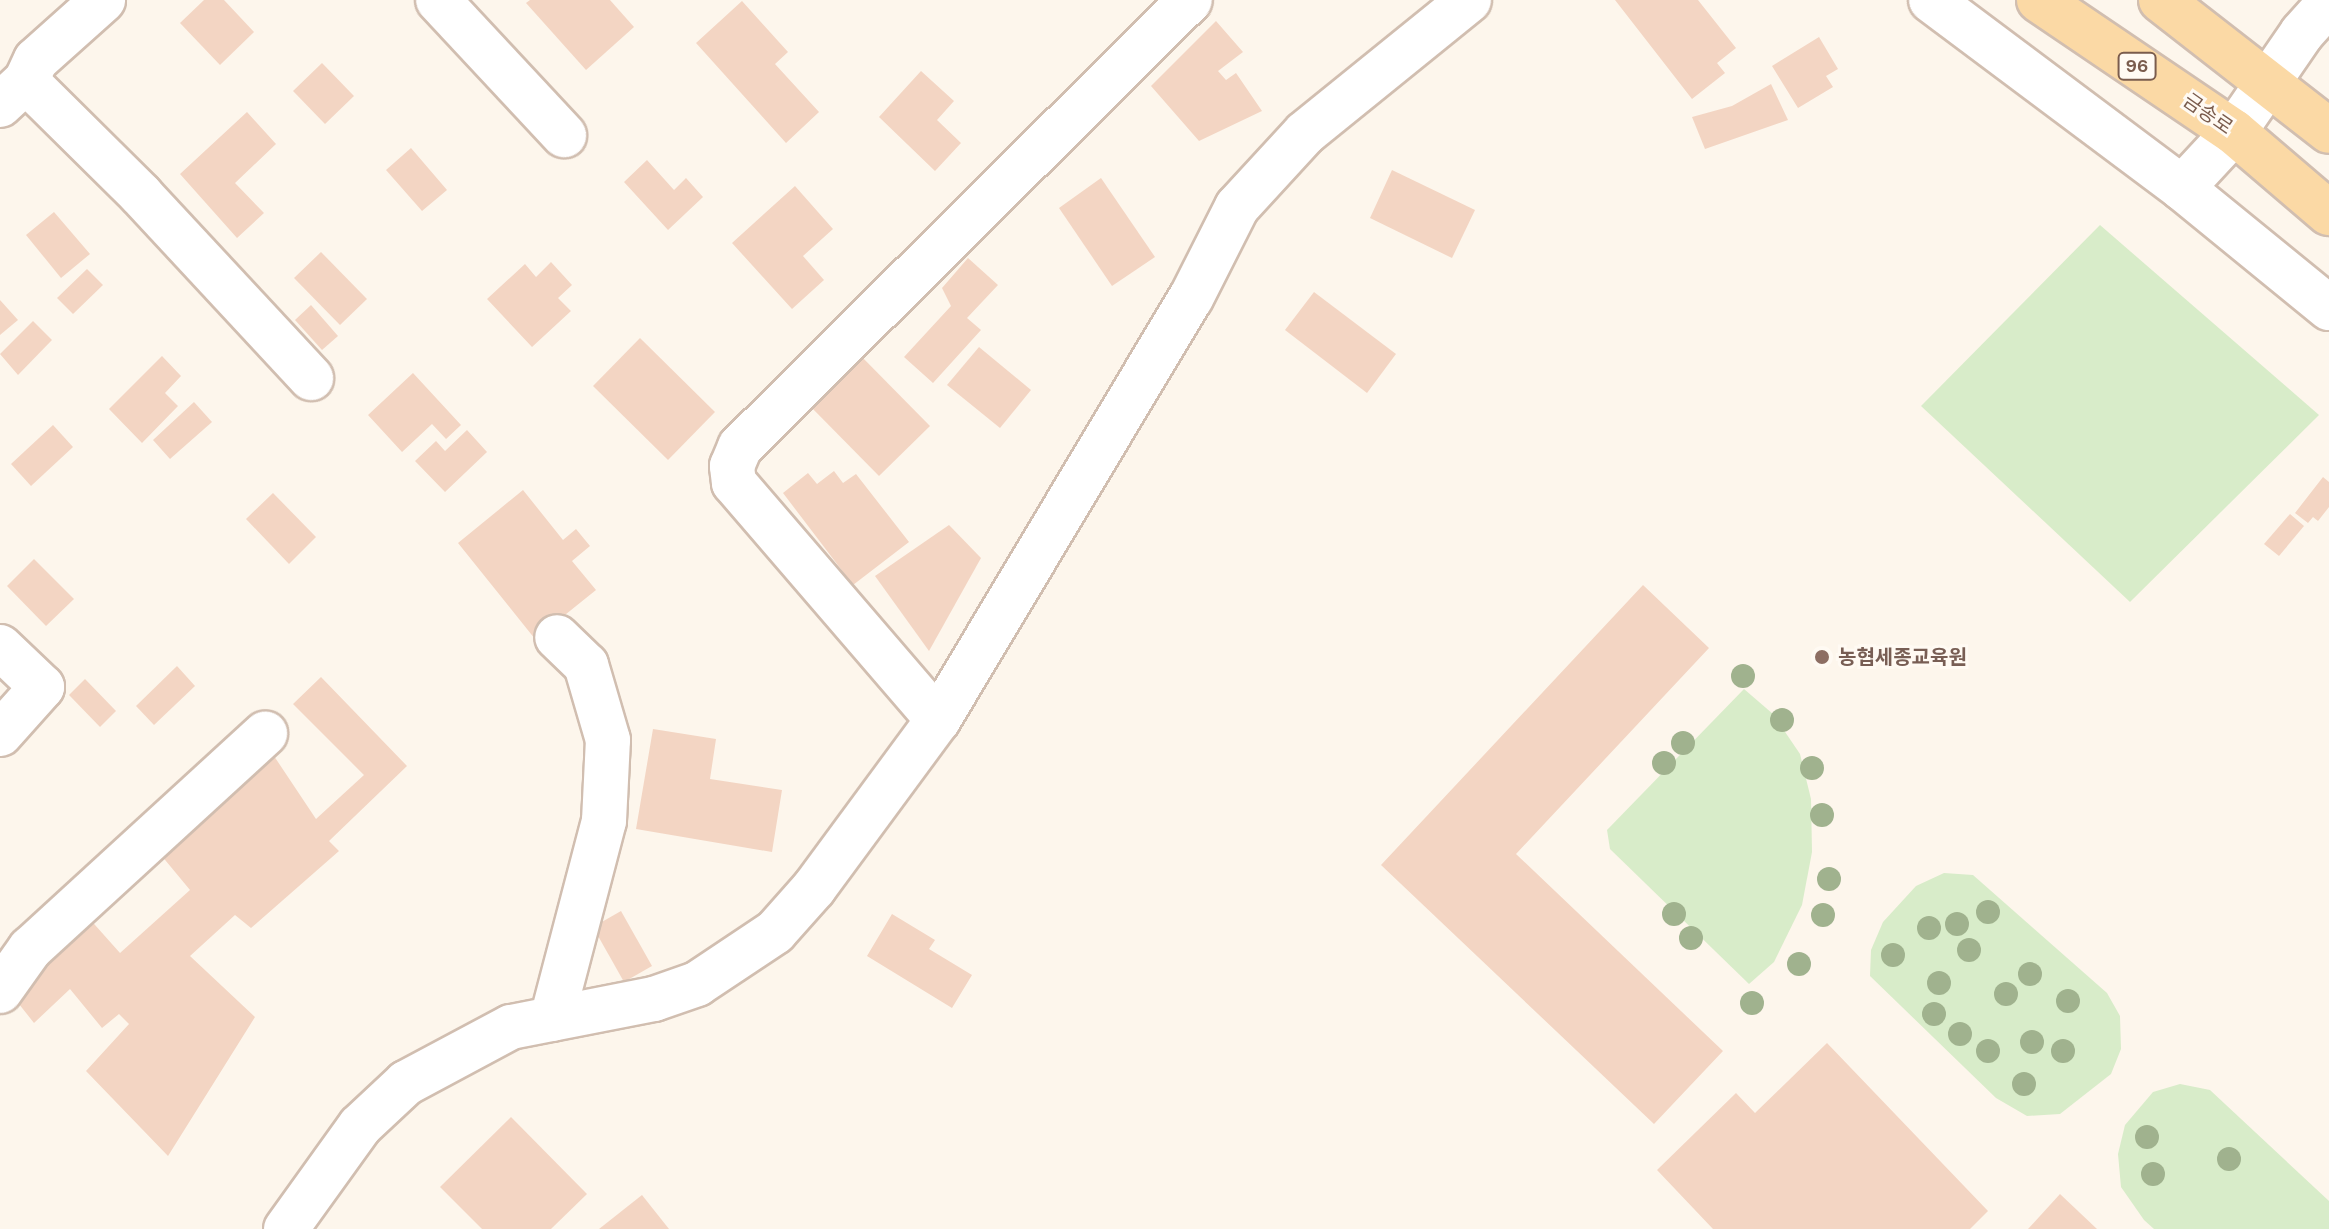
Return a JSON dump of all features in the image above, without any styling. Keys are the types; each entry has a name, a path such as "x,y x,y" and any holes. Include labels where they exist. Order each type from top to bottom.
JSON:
{"main road":[{"name":"금송로","path":"2039,0 2234,132 2329,213"},
{"path":"2161,0 2269,81 2329,131"}],"street":[{"path":"103,0 36,60 13,93 141,195 311,378"},
{"path":"438,0 564,135"},
{"path":"938,720 734,483 732,466 740,447 1190,0"},
{"path":"1931,0 2182,188 2329,308"},
{"path":"286,1229 360,1126 406,1083 511,1027 697,984 775,932 814,888 938,720 1191,298 1237,207 1305,133 1462,3"},
{"path":"2182,188 2234,132 2315,18"},
{"path":"552,1019 604,821 608,740 586,665 557,637"},
{"path":"0,647 42,687 0,734"},
{"path":"0,991 30,949 265,734"}],"green space":[{"path":"2100,225 2319,415 2130,602 1921,406"},
{"path":"1744,689 1773,714 1800,754 1811,799 1812,852 1802,905 1774,962 1749,984 1610,849 1607,830"},
{"path":"1944,873 1973,875 2107,993 2120,1016 2121,1049 2111,1074 2060,1114 2027,1116 1996,1098 1870,976 1871,950 1883,922 1916,886"},
{"path":"2180,1084 2210,1090 2329,1201 2329,1229 2154,1229 2144,1220 2121,1187 2118,1154 2125,1125 2153,1092"}],"building":[{"path":"204,0 224,0 254,32 220,65 180,23"},
{"path":"530,0 610,0 634,27 586,70 526,3"},
{"path":"1615,0 1698,0 1736,48 1717,63 1725,73 1692,99"},
{"path":"742,1 788,52 775,64 819,112 786,143 696,43"},
{"path":"1216,21 1243,52 1218,71 1226,80 1236,73 1262,111 1199,141 1151,86"},
{"path":"1819,37 1838,69 1826,76 1833,87 1798,108 1772,66"},
{"path":"322,63 354,96 325,124 293,91"},
{"path":"921,71 954,101 937,120 961,143 935,171 879,117"},
{"path":"1771,84 1788,120 1705,149 1692,117 1732,106"},
{"path":"247,112 276,144 235,183 264,213 237,238 180,174"},
{"path":"411,148 447,190 422,211 386,170"},
{"path":"647,160 674,190 686,178 703,197 668,230 624,182"},
{"path":"1392,170 1475,210 1452,258 1370,218"},
{"path":"1101,178 1155,257 1112,286 1059,208"},
{"path":"795,186 833,229 803,256 824,280 792,309 732,243"},
{"path":"54,212 90,254 61,278 26,235"},
{"path":"321,252 367,299 340,325 294,278"},
{"path":"968,258 998,285 967,318 981,330 933,383 904,357 951,306 942,288"},
{"path":"551,262 572,285 558,298 571,311 532,347 487,299 525,264 536,277"},
{"path":"87,269 103,285 73,314 57,298"},
{"path":"1314,292 1396,354 1367,393 1285,330"},
{"path":"0,300 18,320 0,335"},
{"path":"311,305 338,336 322,350 295,320"},
{"path":"33,321 52,340 18,375 0,354"},
{"path":"640,338 715,412 668,460 593,386"},
{"path":"979,347 1031,390 1000,428 947,385"},
{"path":"858,353 930,426 879,476 808,404"},
{"path":"162,356 181,376 165,393 178,406 142,443 109,409"},
{"path":"413,373 461,425 446,439 432,424 402,452 368,415"},
{"path":"194,402 212,422 170,459 153,440"},
{"path":"53,425 73,447 31,486 11,464"},
{"path":"467,430 487,452 445,492 415,461 436,441 445,451"},
{"path":"834,471 843,483 856,474 909,542 853,585 783,493 808,473 817,484"},
{"path":"2323,477 2329,482 2329,507 2318,521 2313,517 2308,523 2295,513"},
{"path":"523,490 563,540 576,529 590,546 572,561 596,590 535,639 458,543"},
{"path":"273,493 316,537 289,564 246,519"},
{"path":"2290,514 2304,526 2279,556 2264,544"},
{"path":"949,525 981,558 929,651 875,576"},
{"path":"34,559 74,599 46,626 7,586"},
{"path":"1643,585 1709,648 1516,854 1723,1051 1654,1124 1381,865"},
{"path":"177,666 195,686 154,725 136,706"},
{"path":"321,677 407,766 329,841 339,851 251,928 235,915 190,956 255,1017 168,1156 86,1071 129,1024 119,1014 102,1028 70,989 34,1023 15,999 87,916 120,953 190,890 156,849 272,753 316,819 364,775 293,704"},
{"path":"85,679 116,711 100,727 69,695"},
{"path":"653,729 716,739 710,779 782,790 772,852 636,829"},
{"path":"621,911 652,966 624,982 593,927"},
{"path":"892,914 935,940 929,949 972,975 952,1008 867,956"},
{"path":"1827,1043 1988,1211 1970,1229 1713,1229 1657,1170 1736,1093 1755,1113"},
{"path":"511,1117 587,1194 551,1229 482,1229 440,1187"},
{"path":"2060,1194 2097,1229 2028,1229"},
{"path":"642,1195 669,1229 599,1229"}],"place":[{"name":"농협세종교육원","path":"1822,657"}]}
